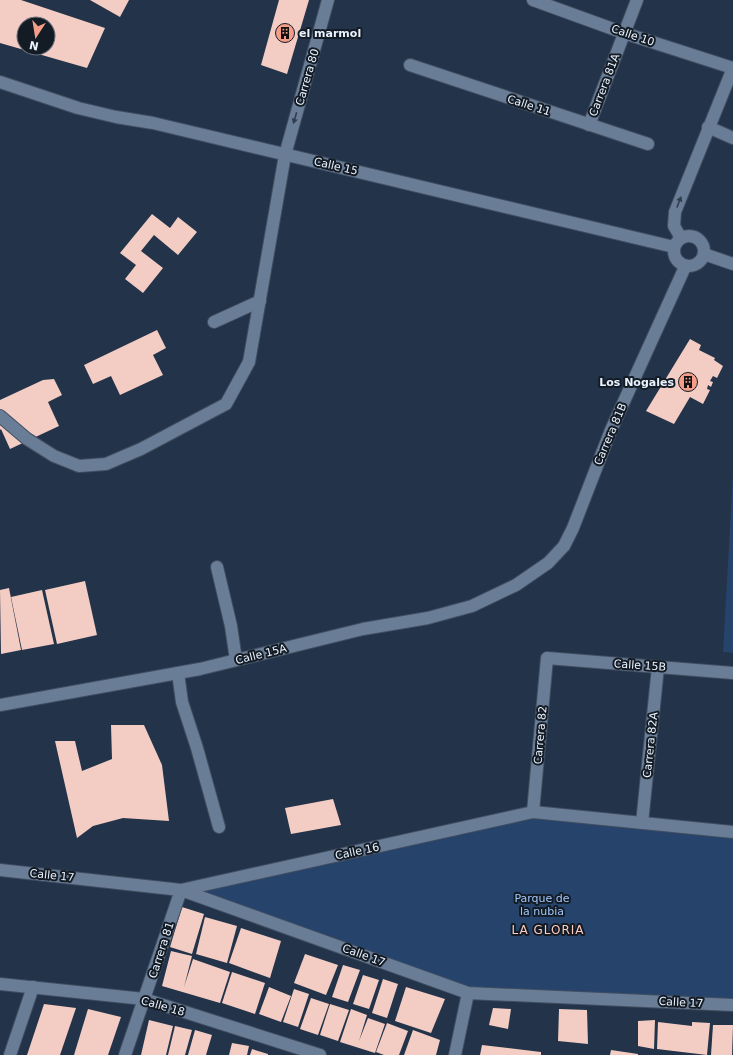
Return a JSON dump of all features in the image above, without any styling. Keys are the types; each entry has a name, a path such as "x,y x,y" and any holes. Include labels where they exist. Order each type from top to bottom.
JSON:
{"street":[{"name":"Carrera 80","path":"0,416 27,439 54,456 79,466 106,464 141,449 226,404 249,362 285,155 328,0"},
{"name":"Calle 10","path":"533,0 624,33 733,68"},
{"name":"Carrera 81A","path":"589,125 637,0"},
{"name":"Calle 11","path":"410,65 648,144"},
{"path":"677,242 686,236 697,238 704,247 704,254 698,264 685,266 675,259 677,242 674,226 675,212 733,68"},
{"name":"Calle 15","path":"0,82 78,108 116,117 153,122 285,155 677,242"},
{"path":"708,127 733,138"},
{"path":"704,254 733,264"},
{"name":"Carrera 81B","path":"516,585 548,562 564,546 573,528 611,430 685,266"},
{"path":"214,322 260,301"},
{"path":"217,567 231,626 236,660"},
{"name":"Calle 15A","path":"0,705 178,673 363,629 428,618 465,608 516,585"},
{"name":"Calle 15B","path":"547,658 733,672"},
{"name":"Carrera 82","path":"533,812 547,658"},
{"name":"Carrera 82A","path":"642,823 658,667"},
{"path":"178,673 182,702 198,748 219,827"},
{"name":"Calle 16","path":"181,890 533,812 733,832"},
{"name":"Calle 17","path":"0,870 181,890 468,993 733,1005"},
{"name":"Carrera 81","path":"125,1055 181,890"},
{"name":"Calle 18","path":"0,984 144,999 320,1055"},
{"path":"10,1055 33,987"},
{"path":"455,1055 468,993"}],"green space":[{"path":"733,473 733,653 723,652"},
{"name":"Parque de la nubia","path":"533,812 733,832 733,1005 468,993 181,890"}],"building":[{"path":"0,0 21,0 105,28 87,68 45,56 56,56 56,16 16,16 16,48 0,43"},
{"path":"90,0 129,0 120,17"},
{"name":"el marmol","path":"279,0 309,0 287,74 261,65"},
{"path":"152,214 170,228 178,217 197,232 178,255 154,235 141,251 163,268 143,293 125,279 136,265 120,253"},
{"path":"157,330 166,348 153,355 163,375 120,395 111,376 93,384 84,365"},
{"name":"Los Nogales","path":"690,339 701,345 699,350 715,358 714,360 723,366 717,378 713,376 710,381 713,382 711,387 708,385 707,389 710,390 703,404 690,397 674,424 646,411"},
{"path":"54,379 62,395 48,402 59,426 10,449 1,429 0,430 0,400 43,380"},
{"path":"85,581 97,635 57,644 45,590"},
{"path":"9,588 21,650 1,654 0,590"},
{"path":"42,590 54,644 22,650 11,597"},
{"path":"111,725 144,725 162,765 169,821 123,818 93,826 77,838 55,741 75,741 82,771 112,759"},
{"path":"333,799 341,825 291,834 285,808"},
{"path":"182,907 204,914 192,954 170,947"},
{"path":"205,917 237,926 227,963 196,954"},
{"path":"241,928 281,941 270,978 229,963"},
{"path":"171,951 192,956 184,987 193,959 230,972 220,1003 162,986"},
{"path":"305,954 338,965 326,995 294,983"},
{"path":"343,965 360,970 348,1002 332,997"},
{"path":"232,972 265,983 255,1014 222,1003"},
{"path":"363,975 379,980 369,1009 353,1004"},
{"path":"383,979 398,984 387,1018 372,1013"},
{"path":"269,987 291,996 281,1022 259,1014"},
{"path":"406,987 445,999 431,1033 395,1021"},
{"path":"294,989 309,994 298,1027 283,1022"},
{"path":"311,998 329,1004 318,1035 300,1029"},
{"path":"44,1004 76,1008 60,1055 27,1055"},
{"path":"330,1004 349,1010 338,1041 320,1035"},
{"path":"493,1008 511,1009 508,1029 489,1025"},
{"path":"88,1009 121,1017 108,1055 74,1055"},
{"path":"351,1009 367,1015 359,1041 368,1018 385,1024 375,1053 340,1042"},
{"path":"559,1009 587,1010 588,1044 558,1041"},
{"path":"149,1020 173,1026 166,1055 141,1055"},
{"path":"655,1020 654,1049 638,1046 638,1021"},
{"path":"658,1022 692,1026 692,1022 710,1023 707,1055 657,1049"},
{"path":"387,1023 408,1031 399,1055 384,1055 376,1052"},
{"path":"713,1025 733,1025 732,1055 711,1055"},
{"path":"175,1026 192,1030 185,1055 168,1055"},
{"path":"195,1030 212,1035 206,1055 188,1055"},
{"path":"413,1030 440,1040 436,1055 404,1055"},
{"path":"232,1043 249,1046 247,1055 229,1055"},
{"path":"482,1045 541,1052 541,1055 480,1055"},
{"path":"252,1049 268,1054 268,1055 250,1055"},
{"path":"611,1050 638,1054 638,1055 610,1055"}],"place":[{"name":"el marmol","path":"285,33"},
{"name":"Los Nogales","path":"688,382"}],"district":[{"name":"LA GLORIA","path":"548,930"}]}
